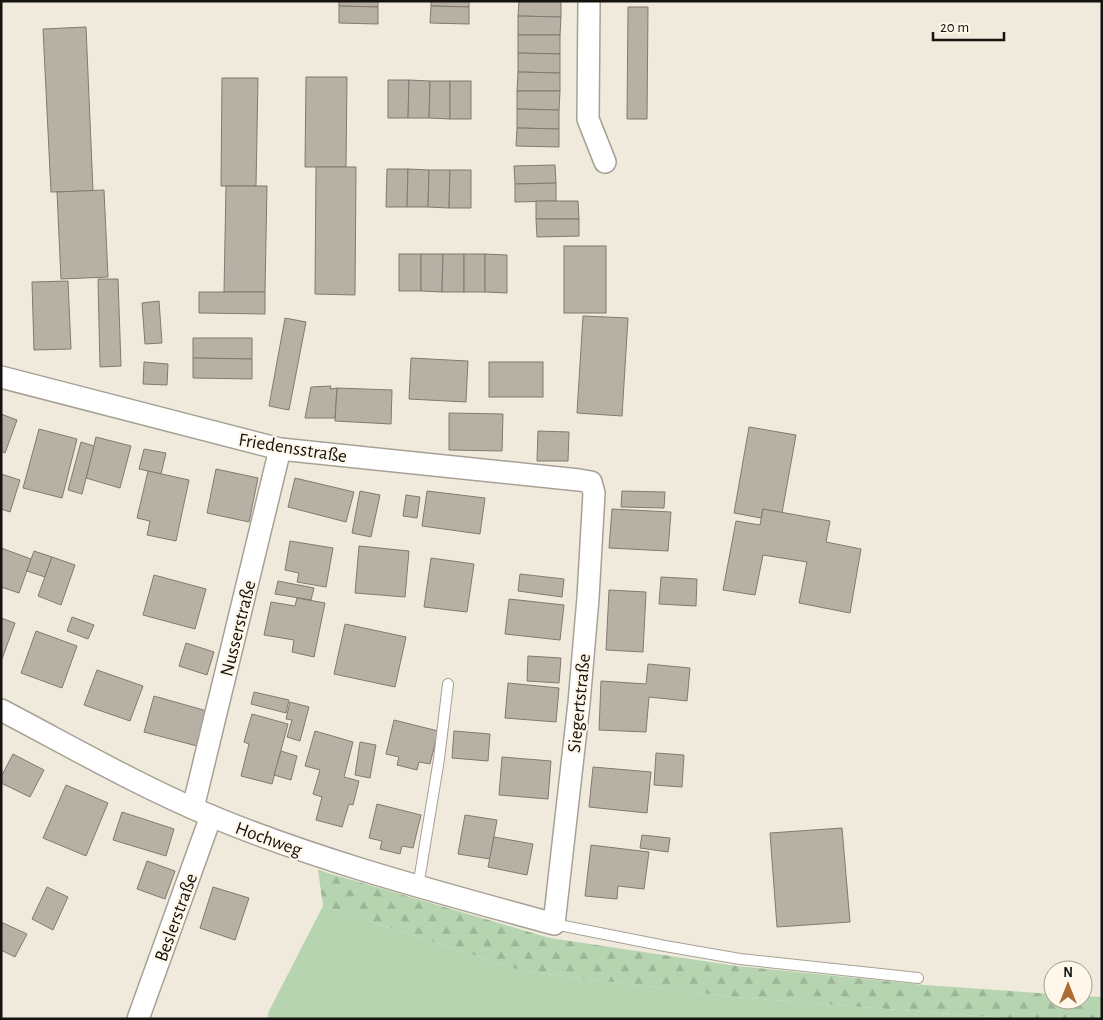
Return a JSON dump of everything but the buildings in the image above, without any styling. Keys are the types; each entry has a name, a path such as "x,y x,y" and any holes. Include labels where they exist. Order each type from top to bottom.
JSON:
{"street":[{"path":"589,1 588,119 605,162"},
{"name":"Friedensstraße","path":"1,377 280,449 591,482"},
{"name":"Nusserstraße","path":"202,812 280,449"},
{"name":"Siegertstraße","path":"554,924 579,703 587,608 594,493 591,482"},
{"name":"Hochweg","path":"1,710 202,812 299,849 418,887 554,924"},
{"name":"Beslerstraße","path":"138,1019 202,812"}],"lane":[{"path":"418,887 439,759 448,684"},
{"path":"554,924 740,959 918,978"}],"green space":[{"path":"318,870 550,938 737,966 925,985 1043,993 1043,1010 1093,1010 1093,997 1102,997 1102,1019 1016,1019 734,997 523,971 323,906"},
{"path":"323,906 523,971 734,997 1016,1019 267,1019 269,1011"}]}
